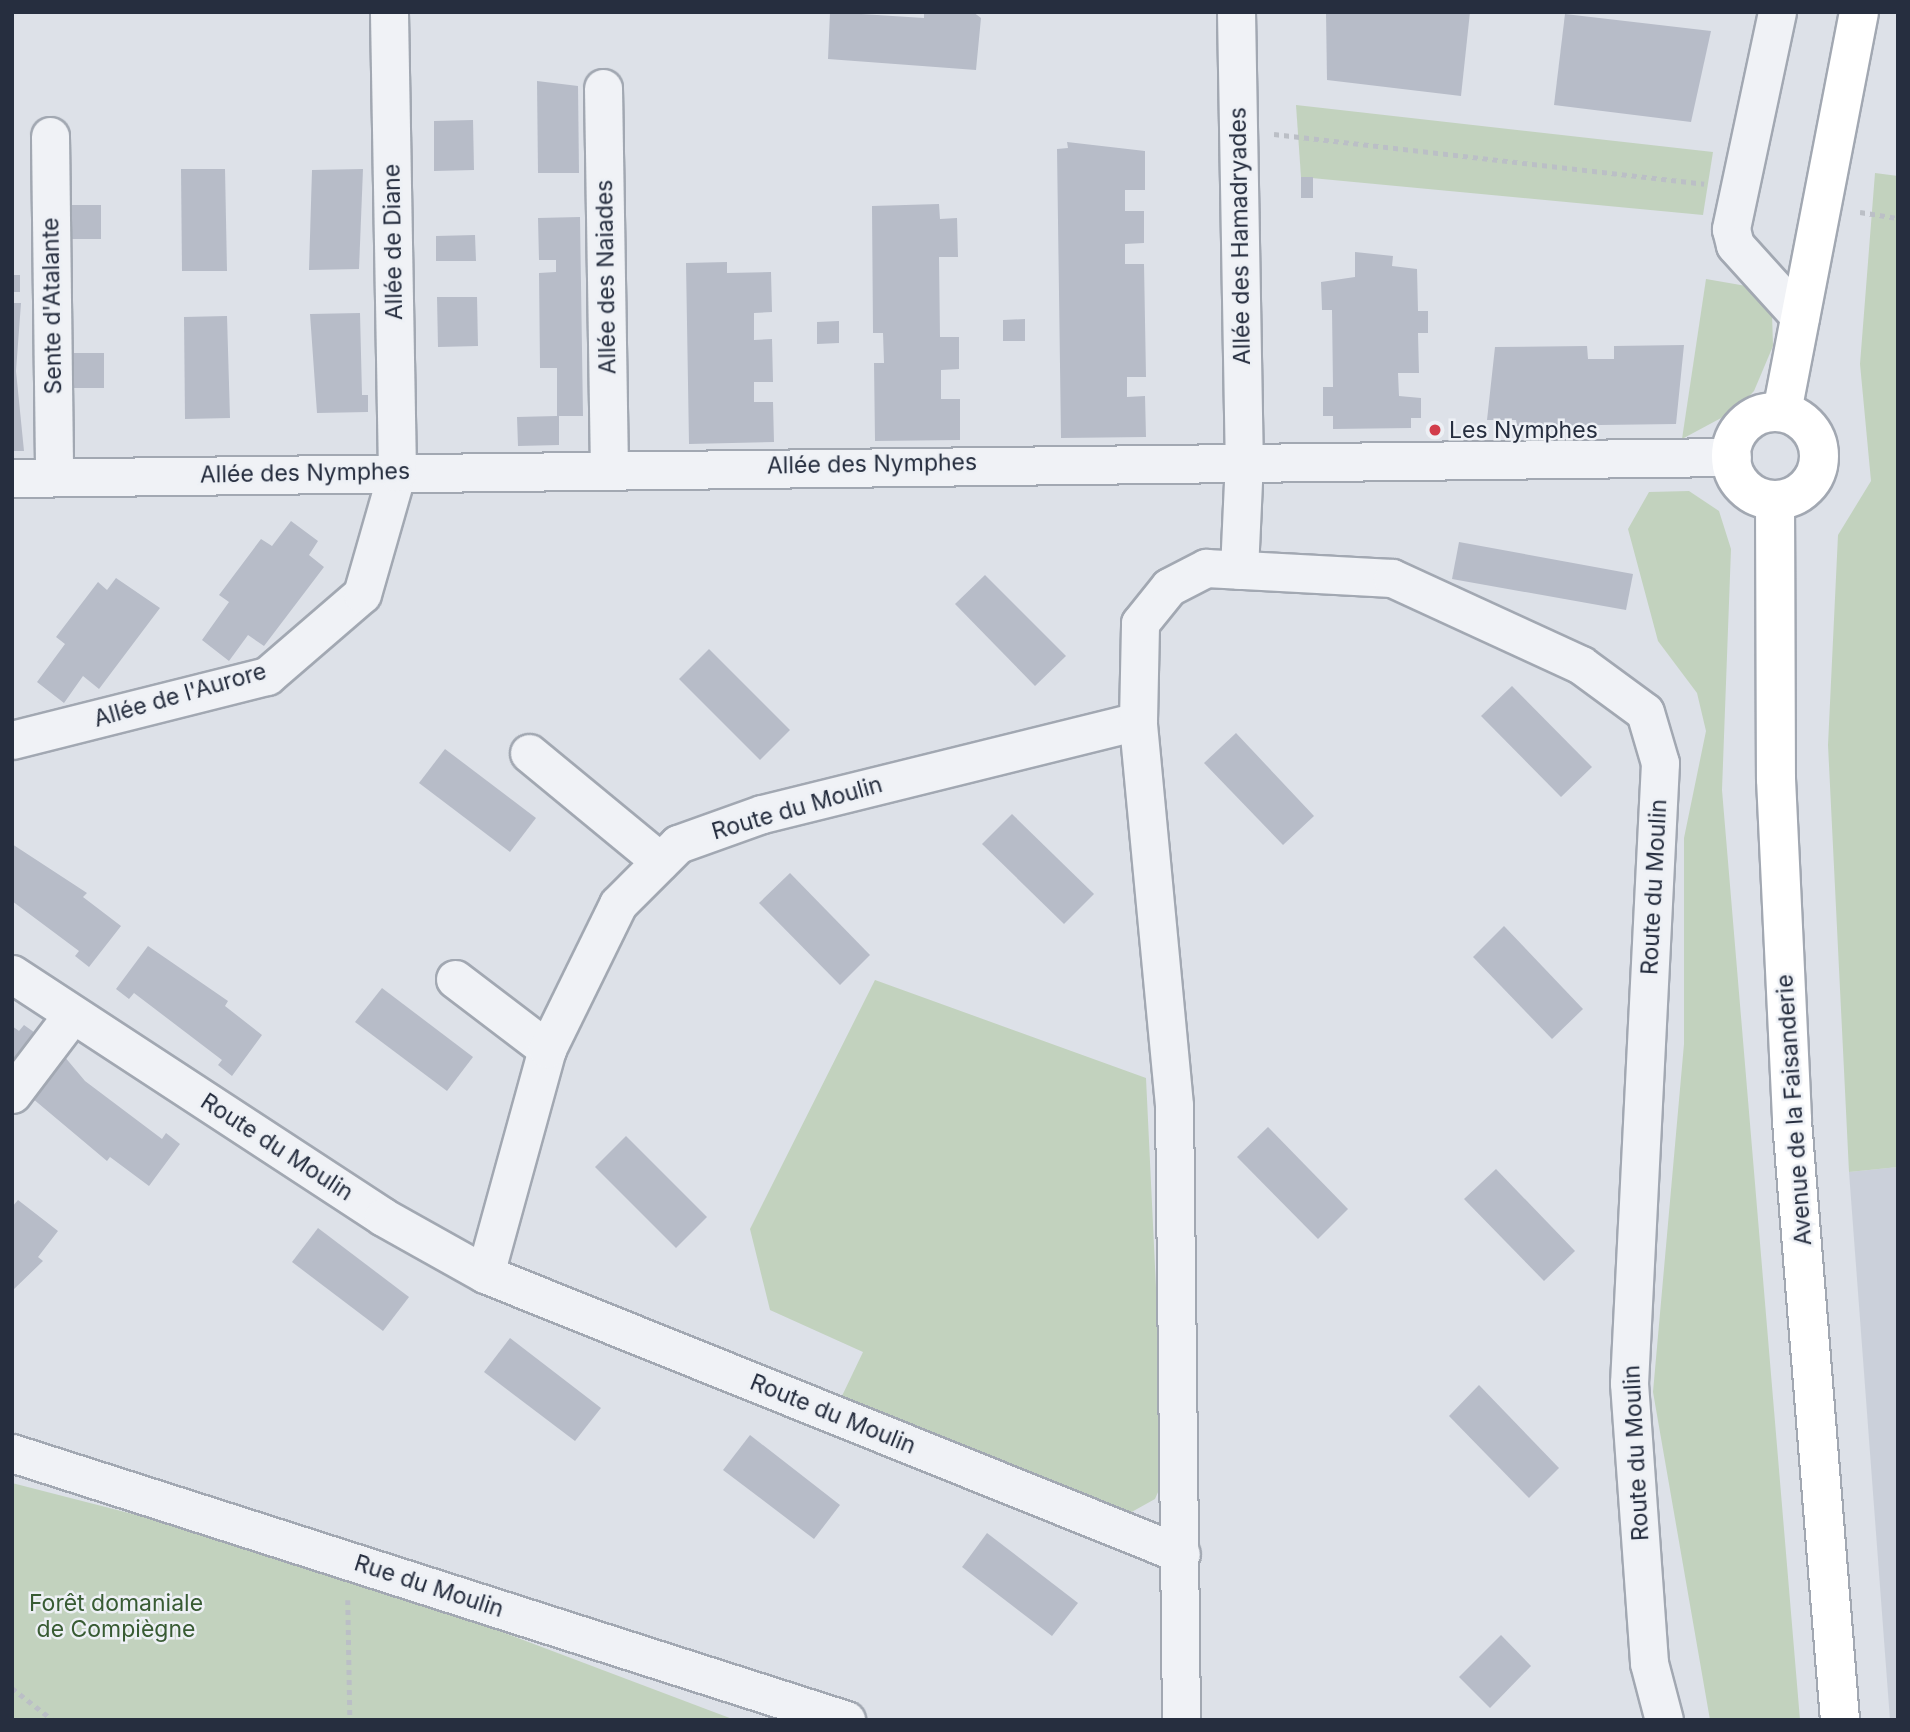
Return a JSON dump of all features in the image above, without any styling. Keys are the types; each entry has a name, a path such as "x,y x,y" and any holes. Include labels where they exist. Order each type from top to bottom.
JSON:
{"main road":[{"path":"1782,412 1817,206 1859,12"},
{"path":"1782,412 1808,426 1819,452 1802,490 1776,500 1740,482 1732,457 1746,423 1782,412"},
{"name":"Avenue de la Faisanderie","path":"1776,500 1776,779 1792,1121 1840,1720"}],"street":[{"name":"Allée de Diane","path":"389,12 397,472"},
{"name":"Allée des Hamadryades","path":"1236,12 1244,460 1239,570"},
{"path":"1777,12 1736,187 1734,245 1800,317"},
{"name":"Allée des Naiades","path":"603,88 609,467"},
{"name":"Sente d'Atalante","path":"50,136 54,476"},
{"name":"Allée des Nymphes","path":"12,478 609,467 1732,457"},
{"name":"Allée de l'Aurore","path":"12,740 267,676 362,594 397,472"},
{"name":"Route du Moulin","path":"1181,1720 1174,1105 1138,721 1140,623 1169,587 1206,568 1392,578 1581,665 1645,712 1661,763 1629,1383 1649,1663 1664,1720"},
{"name":"Route du Moulin","path":"485,1273 547,1049 618,904 678,844 762,814 1138,721"},
{"path":"528,753 660,861"},
{"name":"Route du Moulin","path":"12,974 383,1217 485,1273 1181,1554"},
{"path":"455,979 547,1049"},
{"path":"12,1094 72,1015"},
{"name":"Rue du Moulin","path":"12,1453 846,1720"}],"path":[{"path":"1239,130 1736,187"},
{"path":"1817,206 1898,218"},
{"path":"348,1560 350,1720"},
{"path":"12,1688 53,1720"}],"shaded area":[{"path":"1898,1167 1898,1720 1890,1720 1849,1172"}],"green space":[{"path":"1296,105 1713,152 1703,215 1301,177"},
{"path":"1875,173 1898,176 1898,1167 1849,1172 1828,745 1838,535 1871,481 1860,364"},
{"path":"1706,279 1752,287 1772,313 1773,346 1754,391 1736,410 1682,439"},
{"path":"1689,491 1719,511 1731,549 1722,790 1800,1720 1710,1720 1653,1392 1684,1044 1684,838 1706,731 1697,693 1658,641 1628,529 1649,492"},
{"path":"875,980 1146,1078 1165,1476 1155,1499 1128,1514 841,1398 863,1352 770,1310 750,1229"},
{"name":"Forêt domaniale de Compiègne","path":"12,1483 312,1560 735,1720 12,1720"}],"building":[{"path":"830,12 924,18 924,12 973,12 981,18 976,70 828,59"},
{"path":"1326,12 1470,12 1461,96 1327,80"},
{"path":"1565,14 1711,31 1691,122 1554,105"},
{"path":"537,81 578,86 579,173 538,173"},
{"path":"473,120 474,170 434,171 434,121"},
{"path":"1067,142 1145,151 1145,190 1125,190 1125,211 1144,211 1144,243 1125,244 1125,264 1144,264 1146,377 1127,377 1127,397 1145,396 1146,437 1061,438 1057,149 1068,148"},
{"path":"181,169 225,169 227,271 182,271"},
{"path":"363,169 359,269 309,270 312,170"},
{"path":"1301,177 1313,177 1313,198 1301,198"},
{"path":"939,204 940,219 957,218 958,257 939,257 940,337 959,337 959,369 941,370 941,399 960,399 960,440 875,441 874,363 884,363 883,333 873,333 872,206"},
{"path":"67,205 101,205 101,239 68,239"},
{"path":"580,217 583,416 559,416 559,445 518,446 517,417 557,416 557,368 540,368 539,273 556,272 556,260 539,260 538,218"},
{"path":"475,235 476,261 436,261 436,236"},
{"path":"1355,252 1393,256 1392,266 1417,269 1418,311 1428,311 1428,333 1418,333 1419,373 1398,373 1399,396 1421,398 1421,418 1411,418 1411,428 1333,429 1333,416 1323,416 1323,387 1333,387 1332,310 1322,310 1321,282 1355,277"},
{"path":"727,262 727,273 771,272 772,312 754,313 754,340 772,339 773,382 754,382 754,402 773,402 774,442 689,444 686,263"},
{"path":"12,275 20,275 20,292 12,292"},
{"path":"437,297 477,297 478,346 438,347"},
{"path":"12,303 21,303 16,371 24,451 12,451"},
{"path":"360,313 362,395 368,395 368,412 317,413 310,314"},
{"path":"227,316 230,418 185,419 184,317"},
{"path":"1025,319 1025,341 1003,341 1003,320"},
{"path":"839,321 839,343 817,344 817,322"},
{"path":"1684,345 1676,424 1517,426 1516,420 1487,420 1495,347 1587,346 1588,359 1614,359 1614,346"},
{"path":"70,353 104,353 104,388 70,388"},
{"path":"291,521 318,541 309,555 324,567 264,646 248,635 229,661 202,640 229,602 219,595 261,539 272,546"},
{"path":"1459,542 1633,574 1626,610 1452,579"},
{"path":"985,575 1066,656 1035,686 955,604"},
{"path":"116,578 160,608 99,689 83,676 64,703 37,682 65,644 56,637 98,582 107,590"},
{"path":"709,649 790,730 760,760 679,679"},
{"path":"1512,686 1592,767 1561,797 1481,716"},
{"path":"1236,733 1314,816 1283,845 1204,763"},
{"path":"445,749 536,818 510,852 419,783"},
{"path":"1012,814 1094,894 1064,924 982,844"},
{"path":"12,844 87,893 83,897 121,926 89,967 75,956 79,951 12,901"},
{"path":"790,873 870,955 840,985 759,903"},
{"path":"1504,926 1583,1009 1552,1039 1473,957"},
{"path":"148,946 228,1001 225,1006 262,1035 232,1076 218,1065 222,1060 134,993 129,999 116,989"},
{"path":"382,988 473,1057 447,1091 355,1022"},
{"path":"24,1025 38,1035 12,1068 12,1026 19,1031"},
{"path":"64,1056 85,1081 162,1139 166,1133 180,1144 149,1186 110,1157 107,1161 32,1098"},
{"path":"1268,1127 1348,1209 1318,1239 1237,1157"},
{"path":"626,1136 707,1217 676,1248 595,1167"},
{"path":"1496,1169 1575,1251 1544,1281 1464,1199"},
{"path":"18,1200 58,1231 38,1257 43,1261 12,1291 12,1207"},
{"path":"318,1228 409,1297 383,1331 292,1262"},
{"path":"510,1338 601,1408 575,1441 484,1372"},
{"path":"1479,1385 1559,1468 1529,1498 1449,1416"},
{"path":"750,1435 840,1505 814,1539 723,1470"},
{"path":"987,1533 1078,1603 1052,1636 962,1567"},
{"path":"1501,1635 1531,1666 1490,1708 1459,1677"}],"place":[{"name":"Les Nymphes","path":"1435,430"}]}
